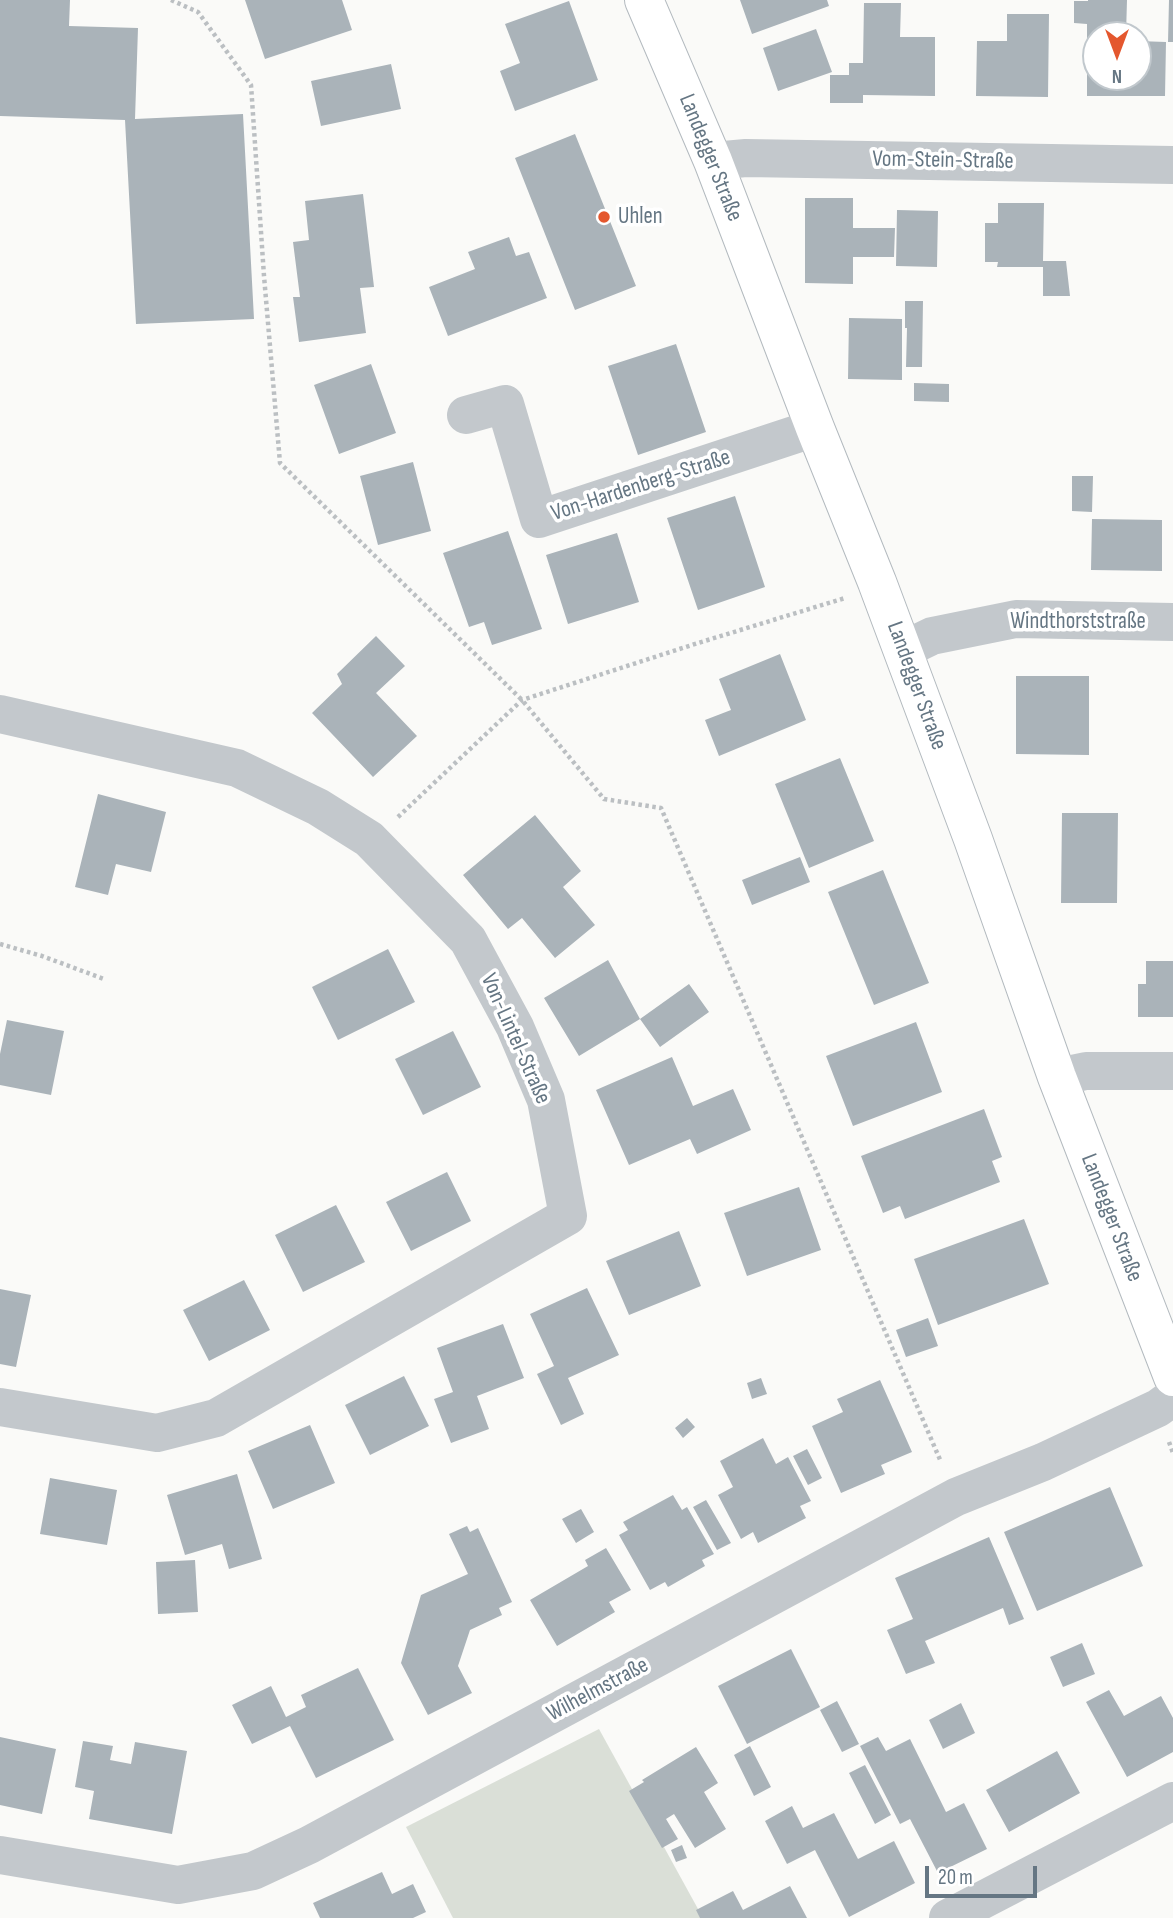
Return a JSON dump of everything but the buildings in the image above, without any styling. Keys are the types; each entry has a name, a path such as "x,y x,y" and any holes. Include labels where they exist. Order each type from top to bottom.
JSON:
{"main road":[{"name":"Landegger Straße","path":"644,0 713,161 877,582 1057,1077 1173,1377"}],"street":[{"name":"Vom-Stein-Straße","path":"713,161 746,158 1173,165"},
{"name":"Von-Hardenberg-Straße","path":"467,415 505,404 539,519 815,428"},
{"name":"Windthorststraße","path":"903,650 932,636 1016,619 1173,622"},
{"name":"Von-Lintel-Straße","path":"0,714 237,768 318,807 369,839 468,940 514,1027 546,1100 568,1216 216,1418 157,1433 0,1407"},
{"path":"1057,1077 1086,1071 1173,1071"},
{"name":"Wilhelmstraße","path":"0,1855 178,1885 253,1871 309,1845 956,1497 1043,1462 1158,1408 1173,1397"},
{"path":"948,1918 1173,1801"}],"path":[{"path":"171,0 198,12 251,85 280,463 522,700 604,799 661,808 956,1497"},
{"path":"369,839 396,820 522,700 854,595 877,582"},
{"path":"0,944 104,979"}],"shaded area":[{"path":"599,1729 703,1918 453,1918 406,1827"}],"place":[{"name":"Uhlen","path":"604,217"}]}
